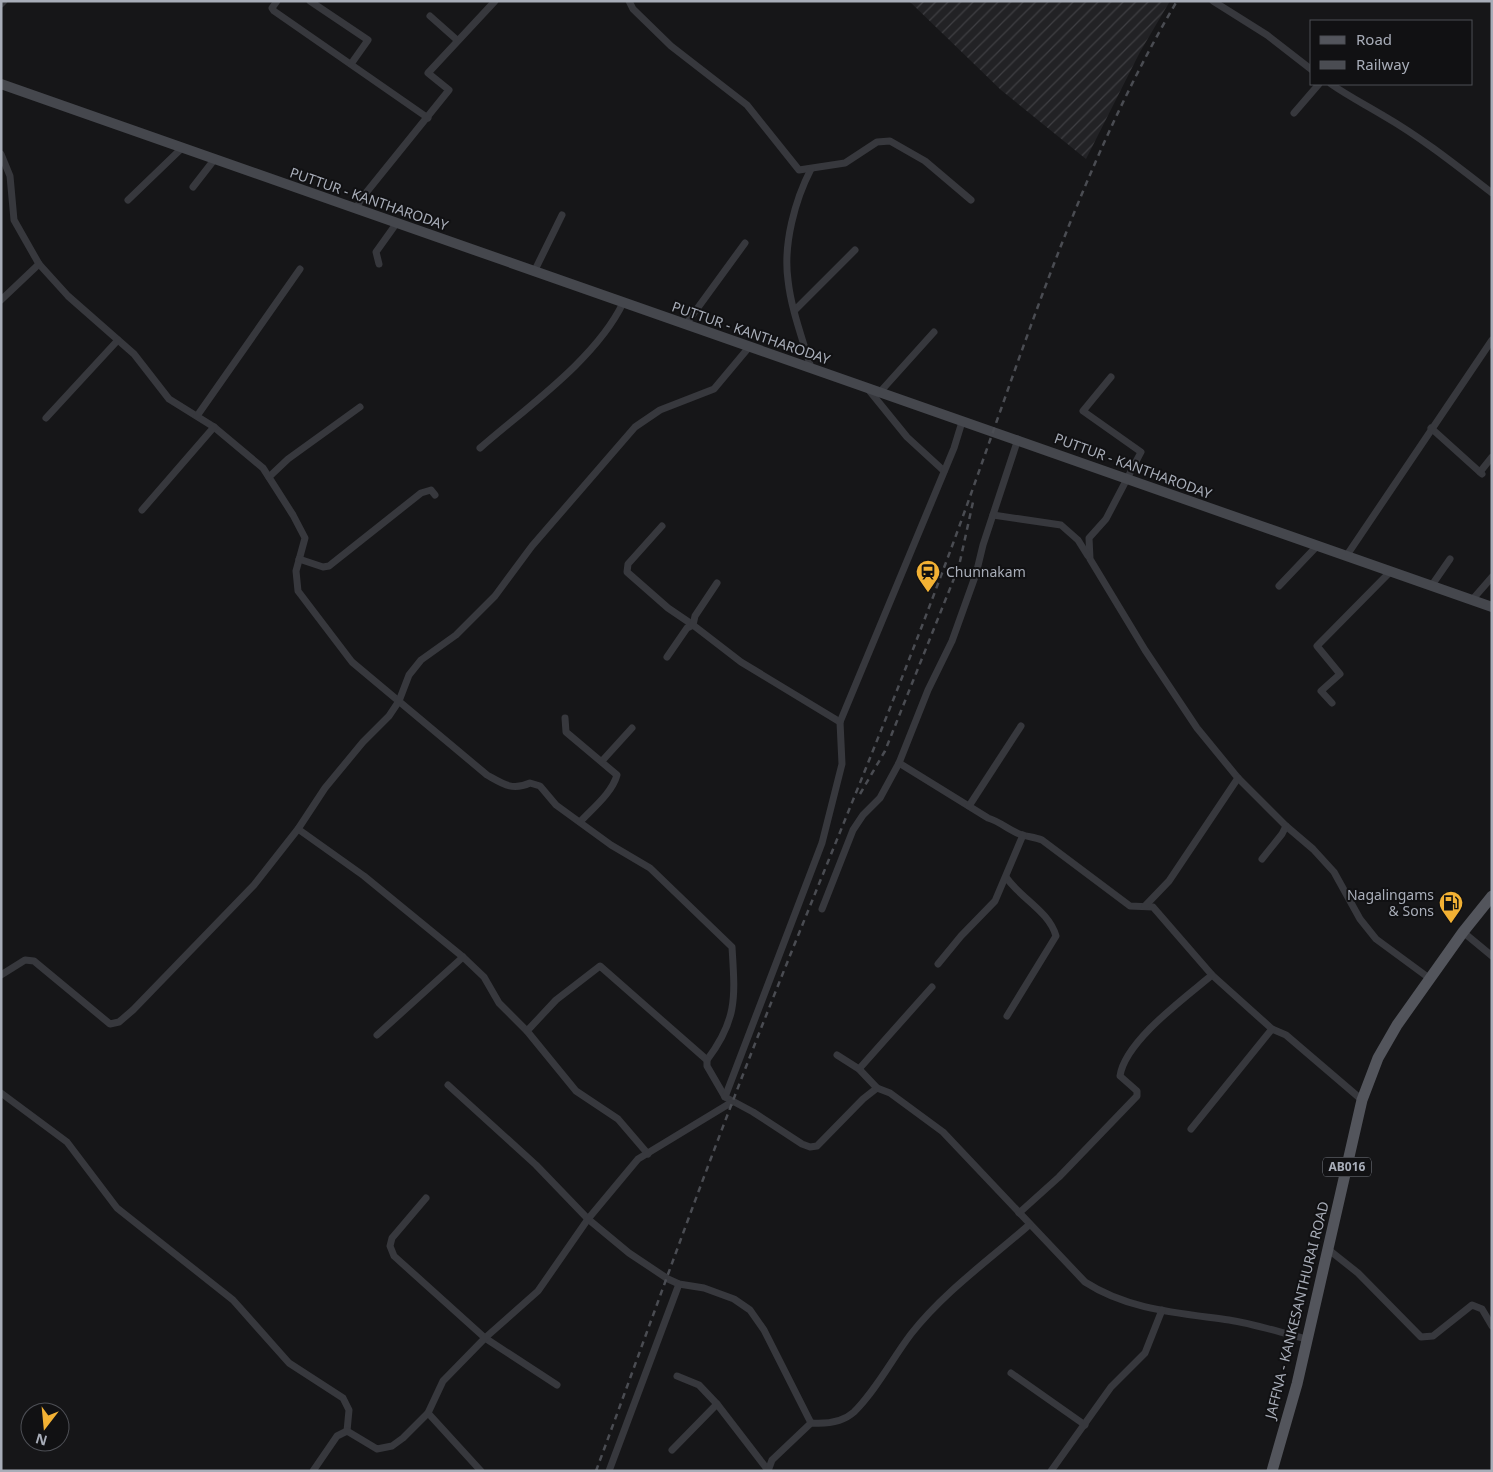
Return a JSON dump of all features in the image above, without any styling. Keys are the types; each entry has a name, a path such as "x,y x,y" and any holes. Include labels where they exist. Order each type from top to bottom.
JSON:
{"main road":[{"name":"PUTTUR - KANTHARODAY","path":"1,84 623,304 750,346 1492,607"},
{"name":"JAFFNA - KANKESANTHURAI ROAD","path":"1272,1471 1329,1250 1362,1100 1378,1058 1429,978 1492,896"}],"street":[{"path":"1,4 4,1"},
{"path":"277,1 272,8 274,11 428,118"},
{"path":"310,1 368,40 351,64"},
{"path":"356,210 361,199 449,90 428,73 495,1"},
{"path":"629,1 633,9 671,46 747,106 799,170 845,163 877,142 890,141 924,161 971,200"},
{"path":"1213,1 1267,35 1310,68"},
{"path":"430,16 457,40"},
{"path":"1294,113 1318,85"},
{"path":"1332,85 1434,149 1492,193"},
{"path":"128,200 182,148"},
{"path":"1,154 10,176 14,220 39,264 68,296 134,354 168,399 214,427 263,468 293,514 305,538 296,571 298,591 352,662 487,775 508,787 520,788 530,783 540,786 556,805 611,845 650,868 732,947 735,993 733,1014 707,1060 707,1066 726,1097 802,1144 810,1147 817,1146 862,1098 877,1088"},
{"path":"193,187 214,160"},
{"path":"811,169 800,192 790,230 788,279 811,368"},
{"path":"534,272 562,216"},
{"path":"379,264 376,252 396,224"},
{"path":"686,324 745,243"},
{"path":"795,310 855,250"},
{"path":"1,300 39,264"},
{"path":"196,416 300,269"},
{"path":"480,448 582,358 615,321 623,304"},
{"path":"880,392 934,332"},
{"path":"46,418 118,340"},
{"path":"1347,555 1492,340"},
{"path":"1,975 25,960 34,961 110,1024 119,1022 254,886 298,829 325,788 363,742 389,716 399,700 409,675 421,660 456,635 495,596 532,546 635,427 660,410 714,389 750,346"},
{"path":"1090,559 1089,538 1106,519 1141,452 1082,411 1111,377"},
{"path":"867,387 907,437 944,471"},
{"path":"269,478 288,459 360,407"},
{"path":"726,1097 822,843 842,764 840,722 944,471 962,422"},
{"path":"142,510 214,427"},
{"path":"1432,428 1481,473 1492,457"},
{"path":"822,909 853,830 863,815 880,798 899,763 928,690 952,641 976,574 983,545 1018,440"},
{"path":"299,559 323,567 329,566 421,493 431,490 435,494"},
{"path":"994,515 1061,525 1078,540 1145,650 1192,720 1238,778 1286,826 1313,848 1334,872 1360,918 1376,940 1429,978"},
{"path":"662,526 628,564 626,572 668,608 740,662 840,722"},
{"path":"1279,586 1318,545"},
{"path":"1432,586 1450,559"},
{"path":"1332,703 1321,691 1340,674 1317,646 1391,571"},
{"path":"1472,600 1492,577"},
{"path":"693,625 695,616 717,583"},
{"path":"667,657 687,628 693,625"},
{"path":"565,718 566,732 617,775 615,782 580,822"},
{"path":"969,806 1021,726"},
{"path":"602,761 632,728"},
{"path":"899,763 988,818 1001,822 1023,835 1032,835 1042,840 1130,906 1137,908 1153,907 1212,975 1272,1029 1286,1035 1362,1100"},
{"path":"1145,906 1168,881 1238,778"},
{"path":"1262,859 1286,826"},
{"path":"298,829 364,876 463,957 484,977 499,1002 528,1031 576,1091 618,1119 648,1154"},
{"path":"938,964 961,936 995,901 1023,835"},
{"path":"1006,877 1012,886 1053,924 1056,936 1007,1016"},
{"path":"1463,932 1492,956"},
{"path":"377,1035 463,957"},
{"path":"528,1031 556,1000 600,966 707,1060"},
{"path":"1019,1214 1059,1178 1137,1096 1138,1091 1120,1076 1121,1068 1133,1049 1163,1016 1212,975"},
{"path":"859,1069 932,987"},
{"path":"1191,1129 1272,1029"},
{"path":"837,1055 859,1069 877,1088 890,1093 943,1132 1085,1282 1106,1295 1130,1304 1208,1319 1229,1320 1307,1339"},
{"path":"448,1085 536,1165 588,1220 628,1253 679,1284 704,1288 734,1299 750,1310 764,1330 811,1424"},
{"path":"1,1093 68,1142 117,1208 233,1300 288,1363 343,1398 350,1410 348,1431"},
{"path":"348,1431 377,1449 392,1446 403,1438 428,1414 443,1381 485,1338 538,1291 588,1220 638,1159 732,1102"},
{"path":"426,1198 392,1238 390,1246 394,1256 485,1338 557,1386"},
{"path":"677,1376 699,1385 717,1404 767,1470 772,1460 811,1424 829,1424 853,1413 889,1368 912,1334 966,1277 1029,1225"},
{"path":"1329,1250 1358,1274 1421,1337 1433,1336 1472,1306 1482,1309 1492,1326"},
{"path":"609,1471 679,1284"},
{"path":"1051,1471 1111,1386 1145,1353 1162,1310"},
{"path":"1011,1373 1084,1426"},
{"path":"672,1450 717,1404"},
{"path":"428,1414 481,1471"},
{"path":"313,1471 337,1436 348,1431"}],"shaded area":[{"path":"909,1 1170,1 1140,52 1086,159 1001,90"}],"railway":[{"path":"596,1471 734,1098 939,581 1074,213 1105,141 1139,70 1177,1"},
{"path":"860,794 885,751 959,566 973,502"}],"place":[{"name":"Chunnakam","path":"928,593"},
{"name":"Nagalingams & Sons","path":"1451,924"}]}
